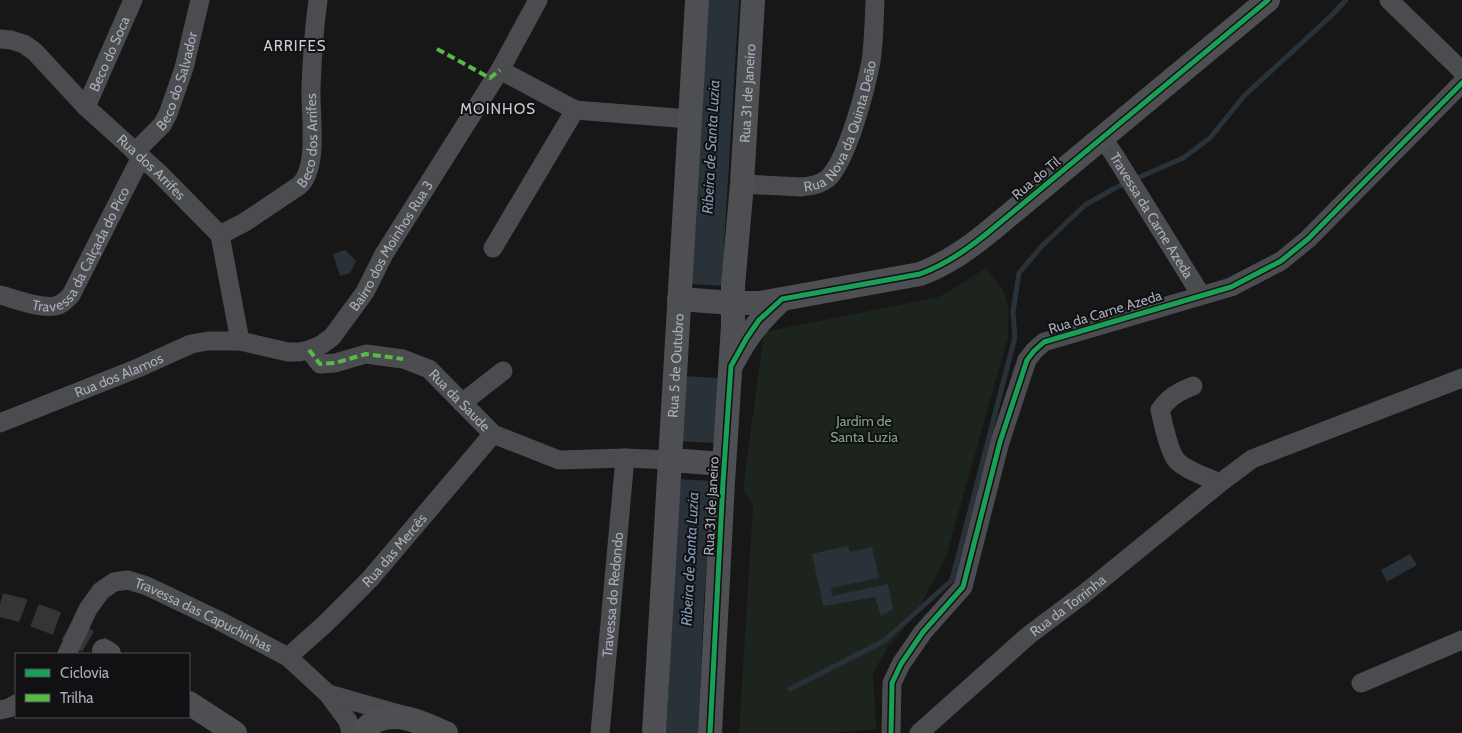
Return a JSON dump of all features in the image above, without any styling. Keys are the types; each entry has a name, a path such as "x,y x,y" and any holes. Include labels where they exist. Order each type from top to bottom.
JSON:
{"main road":[{"name":"Rua 5 de Outubro","path":"654,733 674,461 679,299 697,0"},
{"name":"Rua 31 de Janeiro","path":"710,733 719,463 731,366 733,303 753,0"},
{"name":"Rua do Til","path":"679,299 754,303 920,274 940,267 969,248 1268,0"},
{"name":"Rua 31 de Janeiro","path":"731,366 759,320 782,299"},
{"path":"674,461 719,463"},
{"path":"190,704 235,733"},
{"path":"362,733 366,728 381,719 390,717 409,718 446,733"}],"street":[{"name":"Beco do Soca","path":"86,108 133,0"},
{"name":"Beco do Salvador","path":"138,154 162,125 168,114 184,68 200,0"},
{"name":"Beco dos Arrifes","path":"220,235 245,222 306,179 311,145 311,90 318,0"},
{"name":"Bairro dos Moinhos Rua 3","path":"240,340 288,352 308,350 321,345 332,337 365,292 384,254 500,70 538,0"},
{"name":"Rua Nova da Quinta Deão","path":"742,184 810,186 819,184 838,165 855,123 871,60 875,0"},
{"path":"1389,0 1462,71"},
{"name":"Rua dos Arrifes","path":"0,39 24,44 35,52 86,108 138,154 220,235"},
{"path":"500,70 574,110 689,119"},
{"name":"Rua da Carne Azeda","path":"891,733 892,683 901,664 923,632 963,587 1000,442 1027,360 1034,351 1044,342 1231,287 1282,261 1308,239 1462,83"},
{"path":"492,248 574,110"},
{"name":"Travessa da Carne Azeda","path":"1102,138 1201,295"},
{"name":"Travessa da Calçada do Pico","path":"0,295 47,307 65,302 71,295 138,154"},
{"path":"220,235 240,340"},
{"name":"Rua dos Alamos","path":"0,423 138,368 191,344 208,341 240,340"},
{"name":"Rua da Saude","path":"308,350 320,364 335,363 366,354 403,359 429,369 493,434 558,460 625,458 674,461"},
{"path":"462,402 503,371"},
{"name":"Rua da Torrinha","path":"919,733 1029,635 1085,593 1252,459 1462,378"},
{"path":"1193,386 1180,391 1168,399 1160,410 1174,458 1179,463 1223,481"},
{"name":"Rua das Mercês","path":"288,657 325,624 370,579 493,434"},
{"name":"Travessa do Redondo","path":"600,733 625,458"},
{"name":"Travessa das Capuchinhas","path":"67,653 88,609 101,591 114,582 128,580 146,586 216,619 288,657 328,694"},
{"path":"1361,683 1462,640"},
{"path":"328,694 409,718"},
{"path":"328,694 348,722 351,733"},
{"path":"0,710 15,705"}],"green space":[{"name":"Jardim de Santa Luzia","path":"986,268 1004,292 1008,307 1008,336 946,557 915,615 888,647 873,673 876,729 833,733 739,733 753,506 743,489 764,332 939,297"}],"water":[{"name":"Ribeira de Santa Luzia","path":"706,0 739,0 724,245 726,286 704,601 698,733 666,733"},
{"path":"345,250 356,261 350,273 340,276 333,254"},
{"path":"848,546 850,552 872,547 879,578 831,588 832,596 888,584 893,609 881,616 875,597 823,606 812,554"},
{"path":"1410,554 1417,565 1387,582 1381,570"}],"pier":[{"path":"688,284 726,286 719,378 683,376"},
{"path":"679,441 714,443 712,481 677,479"}],"waterway":[{"path":"790,689 884,641 952,580 1015,337 1013,312 1019,273 1042,246 1085,205 1115,188 1183,158 1210,138 1244,96 1346,0"}],"tunnel":[{"path":"0,605 21,610 58,624 104,651"}],"marked path":[{"path":"437,49 490,78 500,70"},
{"path":"309,350 320,364 335,363 366,354 403,359"}],"cycle path":[{"path":"710,733 731,366 759,320 782,299 920,274 941,265 996,226 1268,0"},
{"path":"891,733 892,683 901,664 923,632 963,587 1000,442 1027,360 1034,351 1044,342 1231,287 1281,261 1308,239 1462,83"}],"district":[{"name":"ARRIFES","path":"295,46"},
{"name":"MOINHOS","path":"498,109"}]}
